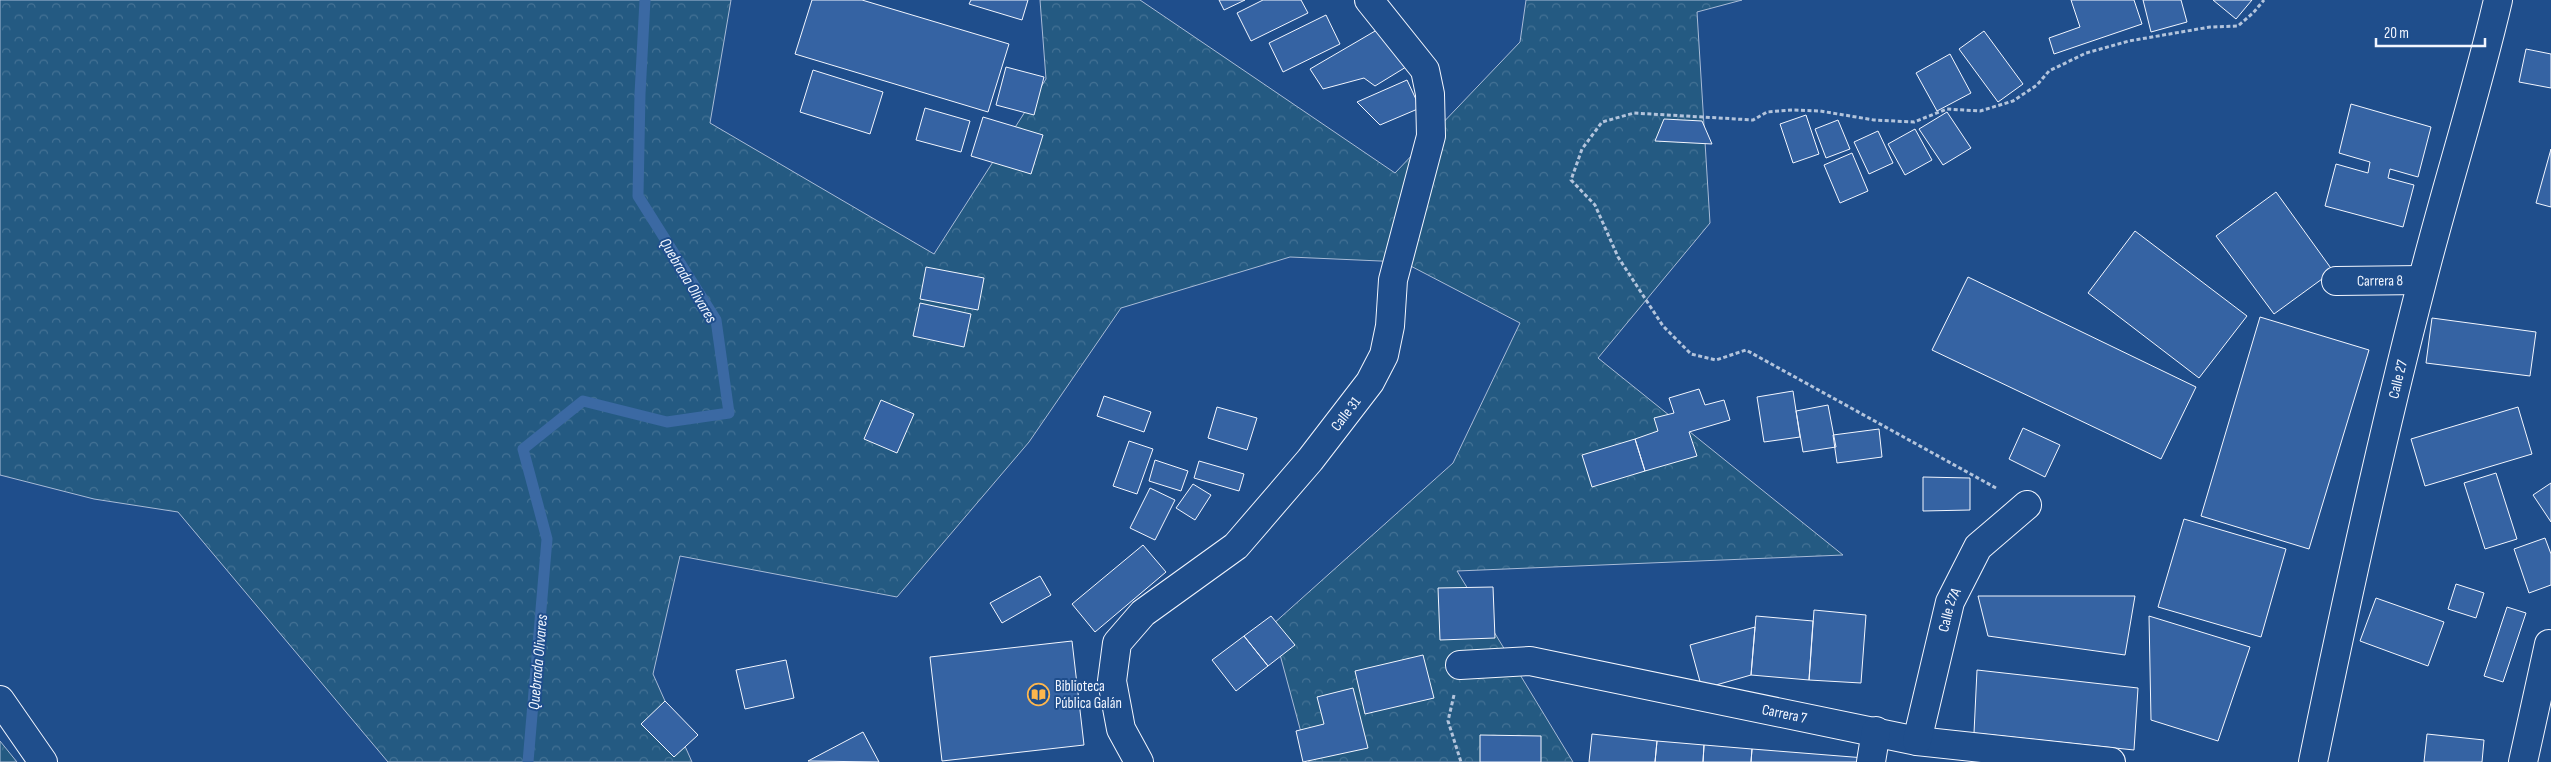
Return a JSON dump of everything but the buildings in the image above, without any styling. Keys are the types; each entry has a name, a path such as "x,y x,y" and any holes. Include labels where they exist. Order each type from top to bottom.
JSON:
{"street":[{"name":"Calle 31","path":"1139,762 1121,728 1112,681 1118,643 1143,612 1236,546 1310,460 1370,382 1384,355 1390,326 1393,280 1413,212 1431,136 1430,94 1425,70 1369,0"},
{"name":"Calle 27","path":"2313,762 2349,588 2422,280 2482,69 2498,0"},
{"name":"Carrera 8","path":"2336,281 2422,280"},
{"name":"Calle 27A","path":"1918,741 1950,602 1978,547 2027,505"},
{"path":"2523,762 2550,644"},
{"name":"Carrera 7","path":"1460,665 1530,661 1918,741 2111,762"},
{"path":"0,700 43,762"},
{"path":"1871,762 1876,731"}],"path":[{"path":"2027,505 1746,350 1716,360 1691,354 1664,326 1618,257 1595,205 1571,180 1582,149 1602,122 1634,112 1752,120 1768,112 1792,110 1820,111 1874,120 1914,122 1948,109 1980,111 2013,101 2037,85 2049,71 2086,53 2129,42 2210,27 2238,26 2264,0"},
{"path":"1460,665 1448,721 1461,762"}],"green space":[{"path":"0,0 731,0 710,123 934,254 1046,79 1040,0 1140,0 1395,173 1520,42 1526,0 1742,0 1697,12 1710,223 1598,358 1843,555 1457,571 1573,762 1309,762 1272,625 1453,463 1520,323 1403,262 1290,257 1121,308 1029,442 897,597 680,556 653,674 692,762 388,762 178,512 94,499 0,475"},
{"path":"0,741 17,762 0,762"}],"waterway":[{"name":"Quebrada Olivares","path":"528,762 547,539 523,449 583,401 667,422 729,413 716,320 638,196 640,94 645,0"}],"place":[{"name":"Biblioteca Pública Galán","path":"1039,695"}]}
